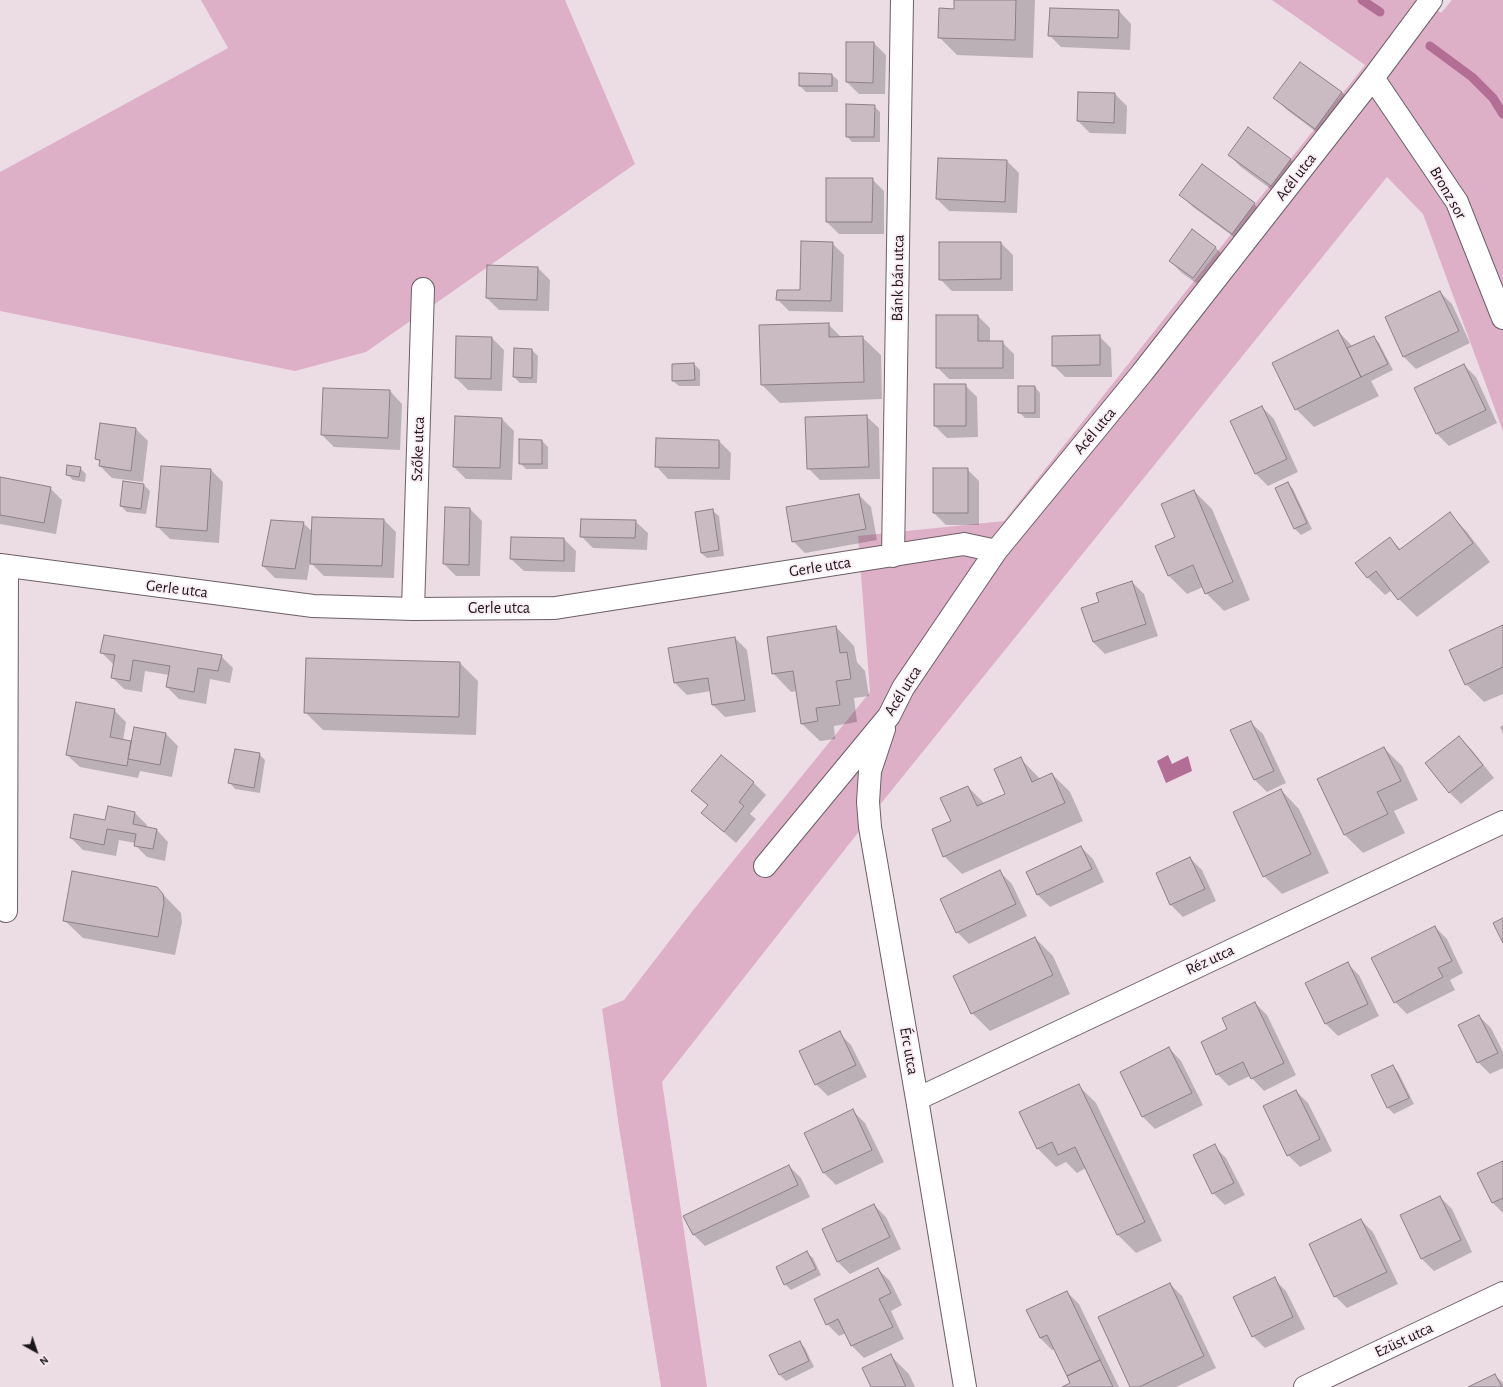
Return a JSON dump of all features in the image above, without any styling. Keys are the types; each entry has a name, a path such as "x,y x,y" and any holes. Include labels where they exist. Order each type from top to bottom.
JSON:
{"street":[{"name":"Bánk bán utca","path":"893,556 902,0"},
{"name":"Acél utca","path":"765,866 888,716 903,688 996,551 1142,373 1373,78 1431,0"},
{"name":"Bronz sor","path":"1373,78 1457,202 1503,318"},
{"name":"Szőke utca","path":"413,609 423,289"},
{"name":"Gerle utca","path":"4,566 313,606 413,609 555,608 964,544 996,551"},
{"path":"4,566 6,912"},
{"name":"Érc utca","path":"888,716 870,771 868,802 870,827 918,1099 965,1387"},
{"name":"Réz utca","path":"918,1099 1503,822"},
{"name":"Ezüst utca","path":"1305,1387 1503,1293"}],"shaded area":[{"path":"201,0 565,0 635,164 366,352 295,371 0,311 0,172 228,48"},
{"path":"1272,0 1424,0 1441,13 1452,0 1503,0 1503,431 1423,214 1387,177 883,801 662,1082 707,1387 661,1387 619,1127 602,1009 624,1000 694,909 870,692 858,536 1004,521 1365,65"},
{"path":"1168,755 1172,764 1188,756 1192,771 1166,783 1157,761"}],"building":[{"path":"954,0 1016,0 1015,40 938,38 939,8 954,9"},
{"path":"1050,8 1119,10 1118,38 1048,36"},
{"path":"846,42 874,42 873,83 846,82"},
{"path":"1300,62 1342,92 1315,129 1273,98"},
{"path":"799,73 832,74 832,86 799,86"},
{"path":"1078,92 1115,93 1114,123 1077,121"},
{"path":"846,104 875,105 874,137 846,137"},
{"path":"1248,127 1291,159 1271,186 1228,155"},
{"path":"938,158 1007,160 1005,202 936,199"},
{"path":"1202,164 1255,203 1232,234 1179,195"},
{"path":"826,178 873,178 872,222 826,222"},
{"path":"1192,229 1216,247 1193,278 1169,261"},
{"path":"801,241 833,242 831,301 776,300 777,290 800,290"},
{"path":"939,242 1001,242 1001,279 939,280"},
{"path":"487,265 538,267 537,300 486,298"},
{"path":"1440,291 1459,331 1403,357 1385,317"},
{"path":"936,315 978,315 978,341 1003,341 1003,368 936,368"},
{"path":"829,323 829,337 863,336 864,382 761,385 759,325"},
{"path":"1338,330 1361,377 1295,410 1272,363"},
{"path":"1100,335 1100,365 1052,366 1052,336"},
{"path":"456,336 492,337 491,379 455,378"},
{"path":"1374,336 1388,364 1361,377 1347,348"},
{"path":"514,348 532,349 532,378 513,377"},
{"path":"694,363 695,380 672,381 672,364"},
{"path":"1464,364 1486,410 1436,434 1414,388"},
{"path":"934,384 966,384 966,426 934,426"},
{"path":"1018,386 1035,386 1035,413 1018,413"},
{"path":"323,388 390,390 388,438 321,435"},
{"path":"1262,406 1287,459 1255,474 1230,421"},
{"path":"867,415 869,467 807,469 805,417"},
{"path":"455,416 502,418 500,468 453,467"},
{"path":"100,423 136,428 131,471 99,466 100,460 95,459"},
{"path":"656,438 719,440 719,468 655,467"},
{"path":"519,439 542,440 542,464 519,464"},
{"path":"67,465 81,467 79,477 66,475"},
{"path":"161,466 211,469 207,531 156,527"},
{"path":"933,468 968,468 968,513 933,513"},
{"path":"0,477 51,487 44,523 0,515"},
{"path":"123,481 144,484 141,509 120,506"},
{"path":"1288,482 1307,523 1294,529 1275,488"},
{"path":"1194,490 1233,582 1205,594 1193,565 1168,576 1155,546 1175,537 1161,504"},
{"path":"859,494 866,529 792,542 786,507"},
{"path":"445,507 470,508 469,565 443,564"},
{"path":"713,509 719,550 701,553 695,512"},
{"path":"1450,512 1473,543 1398,600 1376,571 1367,578 1355,563 1390,537 1399,550"},
{"path":"312,517 384,519 382,566 310,564"},
{"path":"581,519 636,520 635,538 580,537"},
{"path":"271,520 304,522 295,569 262,566"},
{"path":"511,537 564,538 564,561 510,559"},
{"path":"1132,581 1146,624 1093,642 1081,608 1099,602 1096,593"},
{"path":"1503,625 1503,667 1465,685 1449,650"},
{"path":"836,626 840,653 847,652 851,679 836,681 840,705 816,708 818,721 801,724 793,671 772,674 767,637"},
{"path":"104,635 222,655 218,671 198,668 194,692 166,687 170,666 133,660 130,681 111,678 115,655 100,653"},
{"path":"735,637 745,700 712,705 708,678 674,683 668,648"},
{"path":"306,658 460,662 459,717 304,713"},
{"path":"76,702 115,709 110,737 131,741 127,766 66,755"},
{"path":"1251,721 1274,771 1254,780 1230,730"},
{"path":"134,727 166,733 160,765 128,759"},
{"path":"1459,736 1483,765 1449,793 1425,763"},
{"path":"1384,747 1401,781 1377,792 1388,814 1344,835 1317,779"},
{"path":"235,749 260,753 254,788 228,783"},
{"path":"721,755 754,782 739,802 744,806 724,832 701,813 708,805 691,791"},
{"path":"1021,757 1032,782 1052,773 1065,803 943,857 932,829 951,821 940,798 968,786 977,806 1005,794 994,769"},
{"path":"1281,789 1311,854 1263,877 1233,812"},
{"path":"108,806 135,812 133,824 157,829 153,849 134,846 136,834 107,829 104,845 70,838 74,814 105,820"},
{"path":"1081,846 1092,869 1037,895 1026,872"},
{"path":"1190,857 1205,889 1170,905 1156,873"},
{"path":"1000,870 1016,904 956,933 940,899"},
{"path":"72,871 157,887 163,894 164,903 158,937 63,921"},
{"path":"1503,918 1503,943 1493,923"},
{"path":"1435,926 1452,961 1438,968 1443,977 1394,1003 1371,958"},
{"path":"1035,937 1053,975 971,1014 953,976"},
{"path":"1348,962 1368,1004 1325,1024 1305,983"},
{"path":"1255,1002 1284,1063 1251,1079 1243,1062 1216,1075 1201,1042 1227,1029 1222,1018"},
{"path":"1479,1015 1498,1053 1477,1063 1458,1025"},
{"path":"840,1031 856,1065 815,1085 799,1051"},
{"path":"1169,1047 1192,1093 1142,1117 1120,1072"},
{"path":"1393,1065 1409,1098 1387,1108 1371,1075"},
{"path":"1079,1084 1145,1222 1117,1235 1075,1147 1058,1155 1052,1142 1037,1149 1019,1112"},
{"path":"1296,1090 1320,1139 1287,1156 1263,1106"},
{"path":"853,1109 872,1150 823,1173 804,1133"},
{"path":"1215,1144 1234,1183 1212,1194 1193,1155"},
{"path":"1503,1161 1503,1198 1492,1203 1477,1173"},
{"path":"789,1165 798,1185 693,1235 683,1216"},
{"path":"1440,1196 1461,1240 1421,1259 1400,1215"},
{"path":"874,1204 890,1237 837,1262 822,1229"},
{"path":"1361,1219 1387,1272 1334,1297 1309,1244"},
{"path":"807,1251 816,1269 784,1285 776,1267"},
{"path":"878,1268 891,1293 879,1299 893,1327 851,1346 838,1319 826,1325 814,1299"},
{"path":"1275,1277 1293,1317 1252,1337 1233,1297"},
{"path":"1170,1283 1204,1356 1139,1387 1130,1387 1098,1317"},
{"path":"1067,1291 1100,1360 1067,1376 1047,1335 1040,1338 1026,1310"},
{"path":"800,1341 809,1361 779,1375 769,1355"},
{"path":"891,1354 906,1387 871,1387 862,1368"},
{"path":"1100,1360 1113,1387 1062,1387 1070,1383 1067,1376"},
{"path":"1495,1374 1502,1387 1468,1387"}],"waterway":[{"path":"1362,0 1380,12"},
{"path":"1430,46 1472,77 1493,98 1503,114"}]}
